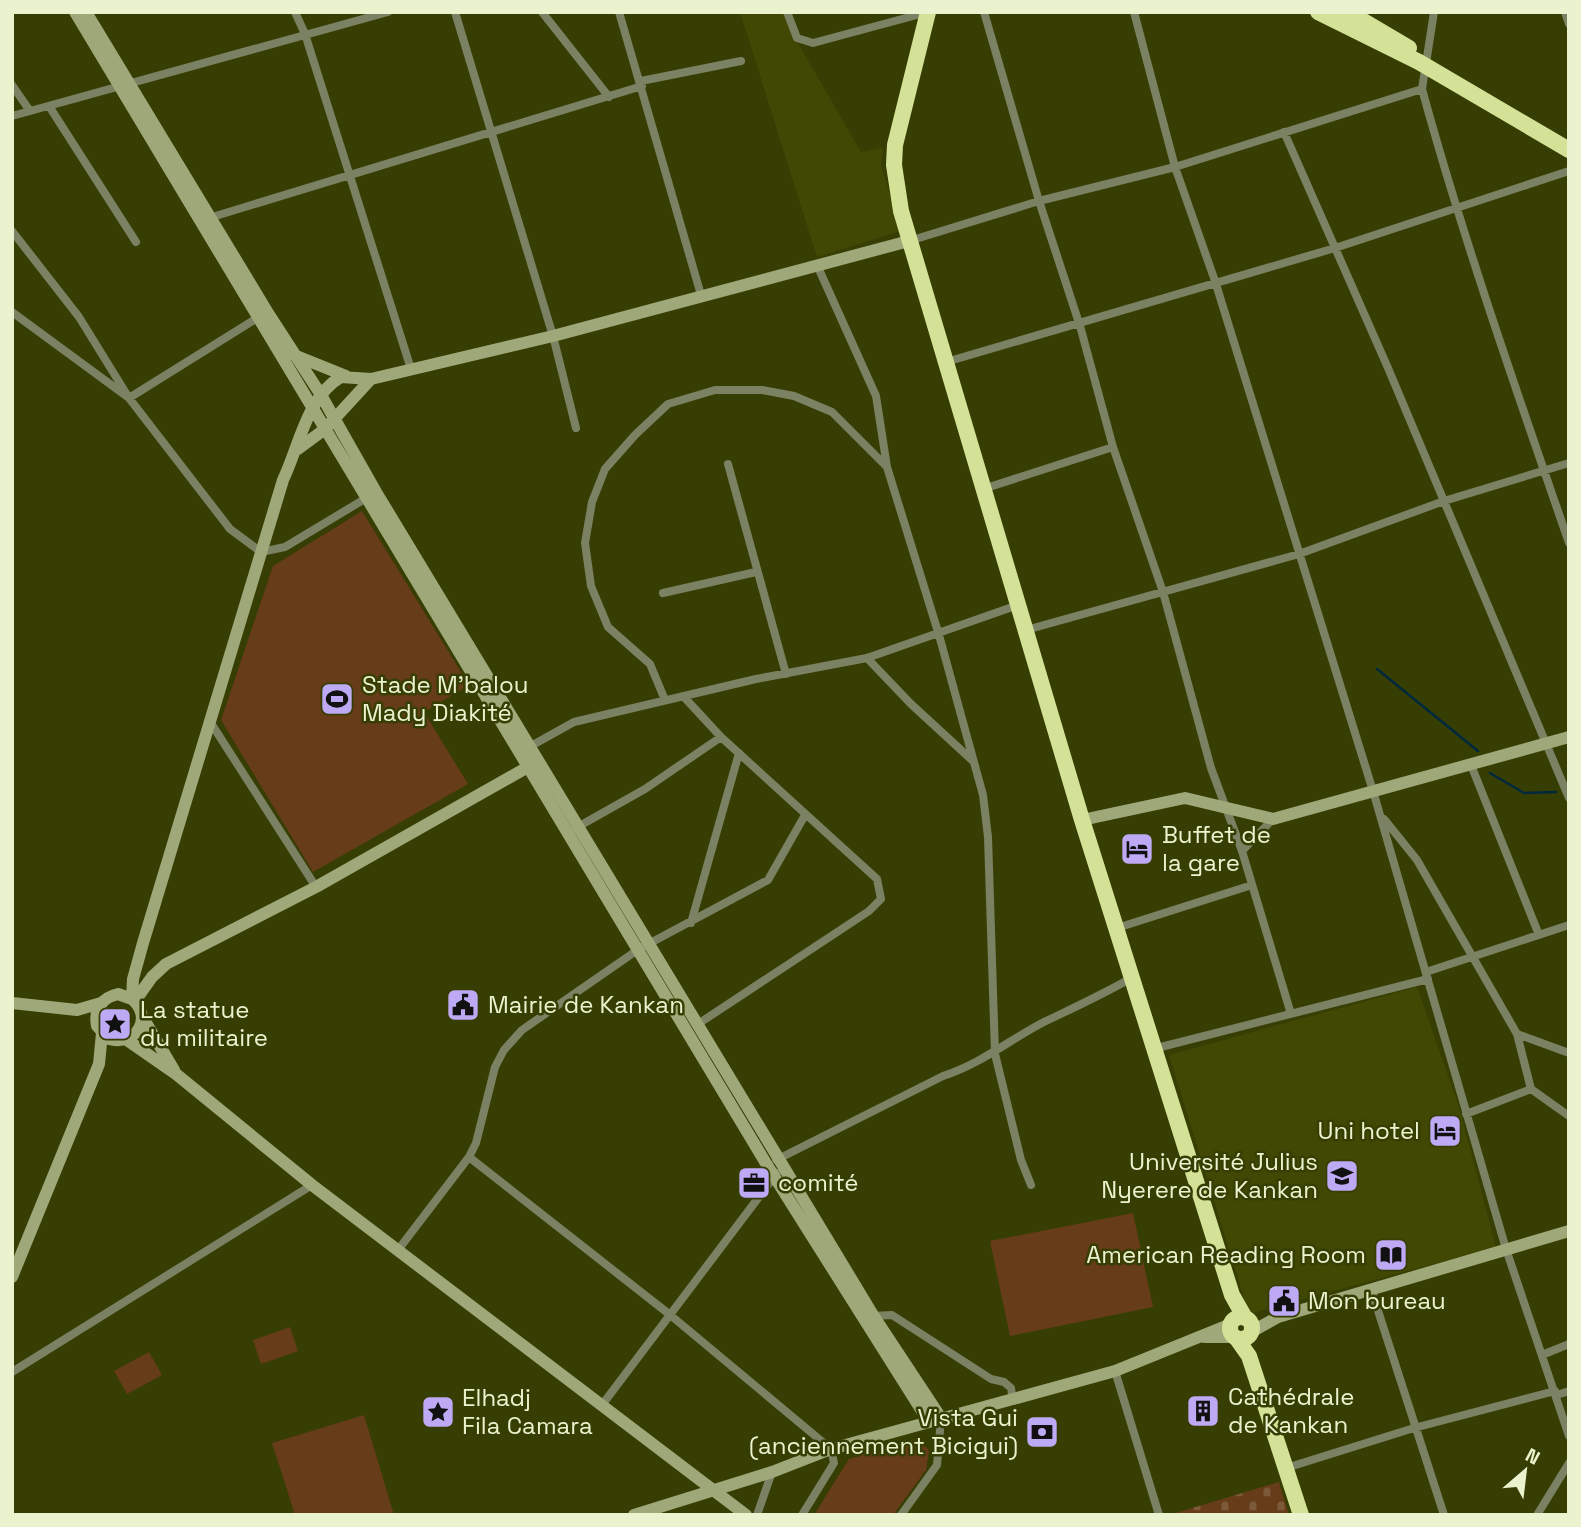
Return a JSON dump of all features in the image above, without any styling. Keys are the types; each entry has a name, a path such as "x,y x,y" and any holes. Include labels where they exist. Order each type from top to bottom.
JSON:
{"highway":[{"path":"928,12 899,123 894,165 901,211 1082,820 1301,1515"},
{"path":"1318,12 1425,61 1569,141"},
{"path":"1348,12 1569,150"}],"main road":[{"path":"75,12 209,218 263,315"},
{"path":"86,12 124,85 289,356 326,429 372,495 529,747 534,764"},
{"path":"289,356 346,376 372,379 553,336 909,241"},
{"path":"289,356 321,395 372,495 644,947 771,1170 935,1420"},
{"path":"176,1074 134,1000 133,979 283,480 298,449 313,406 335,380 346,376"},
{"path":"298,449 326,429 372,379"},
{"path":"1082,820 1185,797 1273,819 1569,737"},
{"path":"134,1000 159,969 316,887 534,764"},
{"path":"644,947 698,1024 783,1162 868,1317"},
{"path":"141,949 159,969"},
{"path":"12,1003 77,1010 101,1003 118,994 133,979"},
{"path":"118,994 134,1000"},
{"path":"99,1064 97,1010 101,1003"},
{"path":"77,1010 99,1029 122,1040 176,1074 312,1185 714,1490 740,1513"},
{"path":"12,1276 99,1064 122,1040 139,1031 142,1016"},
{"path":"634,1515 772,1472 831,1449 1115,1371 1203,1337 1569,1231"}],"street":[{"path":"295,12 305,34 411,369"},
{"path":"12,116 388,12"},
{"path":"455,12 553,336 576,428"},
{"path":"542,12 609,97"},
{"path":"619,12 701,295"},
{"path":"787,12 797,38 813,43 928,12"},
{"path":"984,12 1039,201 1080,326 1113,447 1163,592 1211,768 1242,851 1291,1014"},
{"path":"1134,12 1175,167 1215,281 1373,792 1506,1249 1569,1436"},
{"path":"1434,12 1422,89 1455,210 1475,256 1569,543"},
{"path":"1565,12 1569,24"},
{"path":"209,218 351,177 609,97 642,84 741,61"},
{"path":"12,85 30,111"},
{"path":"909,241 1039,201 1175,167 1422,89"},
{"path":"49,106 136,242"},
{"path":"1284,132 1569,798"},
{"path":"946,362 1080,326 1215,281 1335,248 1569,171"},
{"path":"12,231 79,317 130,398 230,529 261,551 285,547 372,495"},
{"path":"817,265 876,396 887,467 939,635 983,795 988,836 995,1054 1021,1160 1031,1185"},
{"path":"12,312 130,398"},
{"path":"130,398 263,315"},
{"path":"665,700 650,664 608,626 591,586 585,543 592,502 605,469 635,435 668,404 715,390 762,390 794,396 832,412 887,467"},
{"path":"983,489 1113,447"},
{"path":"1026,630 1299,554 1444,501 1569,463"},
{"path":"728,464 786,674"},
{"path":"663,593 756,572"},
{"path":"529,747 574,722 867,658 939,635 1018,605"},
{"path":"867,658 911,704 974,761"},
{"path":"684,697 721,737 877,879 881,899 869,911 698,1024"},
{"path":"209,720 316,887"},
{"path":"573,830 645,789 721,737"},
{"path":"691,923 739,752"},
{"path":"1471,765 1539,935"},
{"path":"398,1250 469,1157 476,1143 495,1067 504,1050 522,1030 644,947 768,880 805,815"},
{"path":"1380,816 1417,860 1517,1034 1531,1089 1569,1116"},
{"path":"1242,851 1273,819"},
{"path":"1117,928 1252,885"},
{"path":"1153,1049 1291,1014 1427,975 1471,957 1569,925"},
{"path":"601,1405 771,1170 943,1076 995,1054 1042,1024 1086,1004 1133,977"},
{"path":"1517,1034 1569,1053"},
{"path":"1466,1114 1531,1089"},
{"path":"469,1157 669,1314 831,1449 834,1462 802,1515"},
{"path":"12,1372 312,1185"},
{"path":"1371,1289 1444,1515"},
{"path":"868,1317 892,1315 991,1379 1009,1385 1013,1401"},
{"path":"1542,1355 1569,1344"},
{"path":"1115,1371 1159,1515"},
{"path":"1286,1468 1414,1428 1569,1391"},
{"path":"901,1515 937,1465 942,1435 935,1420"},
{"path":"1537,1515 1569,1463"},
{"path":"757,1515 772,1472"}],"shaded area":[{"path":"740,12 787,12 799,45 861,152 883,148 881,165 901,231 817,257"},
{"name":"Université Julius Nyerere de Kankan","path":"1417,987 1458,1104 1496,1247 1249,1314 1169,1055"}],"green space":[{"name":"Stade M'balou Mady Diakité","path":"362,511 469,685 424,712 468,784 313,872 221,720 273,566"},
{"path":"1133,1213 1153,1307 1010,1336 990,1241"},
{"path":"290,1327 298,1351 261,1364 253,1340"},
{"path":"149,1352 162,1375 127,1394 114,1371"},
{"path":"364,1415 394,1515 295,1515 272,1443"},
{"path":"919,1438 929,1451 926,1470 893,1515 814,1515 849,1459"},
{"path":"1279,1482 1289,1515 1169,1515"}],"waterway":[{"path":"1377,669 1478,751"},
{"path":"1490,773 1524,793 1556,792"}],"place":[{"name":"Stade M'balou Mady Diakité","path":"337,699"},
{"name":"Buffet de la gare","path":"1137,849"},
{"name":"Mairie de Kankan","path":"463,1005"},
{"name":"La statue du militaire","path":"115,1024"},
{"name":"Uni hotel","path":"1445,1131"},
{"name":"Université Julius Nyerere de Kankan","path":"1342,1176"},
{"name":"comité","path":"754,1183"},
{"name":"American Reading Room","path":"1391,1255"},
{"name":"Mon bureau","path":"1284,1301"},
{"name":"Cathédrale de Kankan","path":"1203,1411"},
{"name":"Elhadj Fila Camara","path":"438,1412"},
{"name":"Vista Gui (anciennement Bicigui)","path":"1042,1432"}]}
